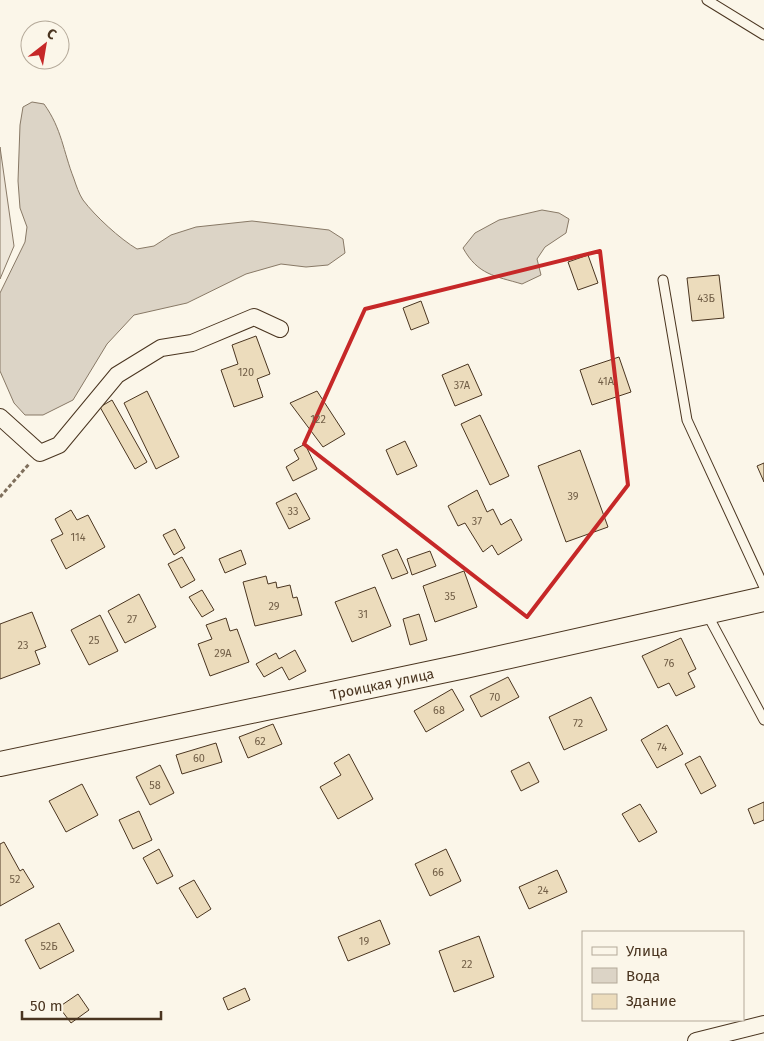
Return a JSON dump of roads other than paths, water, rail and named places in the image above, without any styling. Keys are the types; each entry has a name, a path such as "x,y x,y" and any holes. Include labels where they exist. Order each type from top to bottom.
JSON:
{"street":[{"path":"0,417 40,453 59,445 117,374 161,348 192,344 254,317 280,329"},
{"name":"Троицкая улица","path":"0,764 455,668 764,599"},
{"path":"696,1041 764,1024"}],"lane":[{"path":"707,0 764,35"},
{"path":"663,280 687,420 764,587"},
{"path":"706,612 764,720"}],"water":[{"path":"32,102 44,104 55,122 70,169 83,200 108,227 137,249 154,246 171,235 196,227 252,221 329,230 343,239 345,253 328,265 306,267 281,264 246,274 187,303 134,315 107,344 73,400 43,415 25,415 14,403 0,371 0,293 25,242 27,227 20,208 18,181 20,125 23,107"},
{"path":"542,210 559,213 569,219 566,233 545,247 537,259 541,275 522,284 495,276 475,264 463,248 475,233 499,220"}]}
